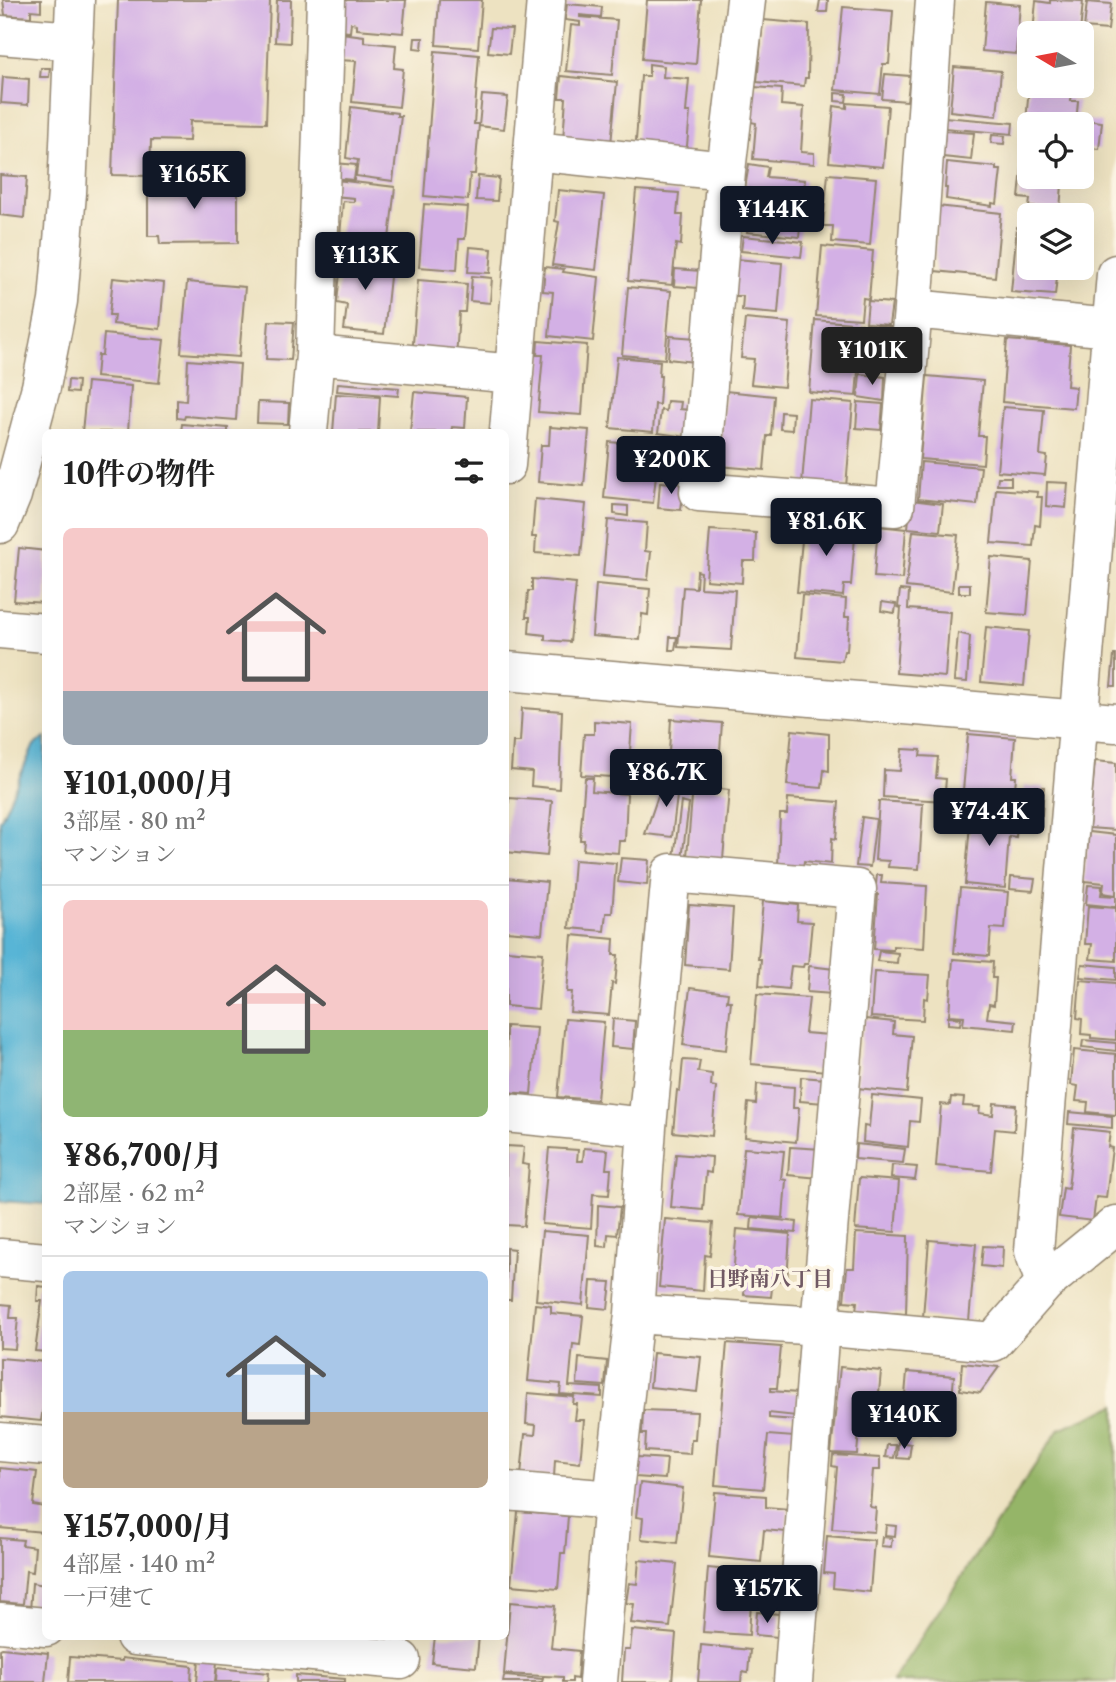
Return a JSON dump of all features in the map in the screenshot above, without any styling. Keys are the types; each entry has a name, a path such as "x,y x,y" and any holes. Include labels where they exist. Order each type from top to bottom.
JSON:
{"street":[{"path":"0,524 12,495 41,387 58,301 67,192 75,0"},
{"path":"307,429 315,355 326,0"},
{"path":"509,431 546,0"},
{"path":"746,0 726,171 699,492 895,507 914,309 935,0"},
{"path":"0,35 74,41"},
{"path":"533,151 726,171"},
{"path":"1045,1283 1034,1251 1116,275"},
{"path":"914,309 1111,328"},
{"path":"315,355 514,374"},
{"path":"0,629 42,633"},
{"path":"509,671 1116,723"},
{"path":"598,1682 613,1500 634,1314 647,1127 671,873 858,889 820,1326 793,1682"},
{"path":"509,1113 647,1127"},
{"path":"634,1314 820,1326 993,1342 1045,1283 1116,1225"},
{"path":"0,1258 42,1262"},
{"path":"0,1442 42,1446"},
{"path":"509,1491 613,1500"},
{"path":"0,1623 42,1627"},
{"path":"209,1640 401,1659"}],"green space":[{"path":"1116,1405 1116,1682 892,1682 1059,1429"}],"water":[{"path":"42,740 42,1204 0,1201 0,821 34,745"}],"building":[{"path":"3,0 41,0 41,11 31,10 31,17 5,15"},
{"path":"118,0 270,0 266,123 190,121 189,141 151,140 150,176 112,175"},
{"path":"277,0 291,0 290,43 275,42"},
{"path":"340,0 406,0 403,33 357,29 357,24 351,23 350,32 338,31"},
{"path":"439,0 482,0 478,48 436,45"},
{"path":"647,0 701,0 696,64 642,59"},
{"path":"820,0 828,0 827,12 818,12"},
{"path":"1050,0 1083,1 1081,21 1034,21 1036,1 1050,3"},
{"path":"986,2 1020,5 1016,54 982,51"},
{"path":"1087,2 1111,4 1108,30 1094,29 1094,21 1085,21"},
{"path":"567,4 602,7 601,17 580,17 617,20 612,75 566,71 571,25 580,26 580,22 565,20"},
{"path":"843,7 893,11 889,64 883,64 880,94 835,90"},
{"path":"763,20 809,24 808,78 805,78 804,86 757,82"},
{"path":"491,28 512,29 509,54 488,52"},
{"path":"341,33 364,36 364,42 396,45 394,68 403,69 399,107 352,102 356,61 338,60"},
{"path":"415,38 423,38 422,49 414,48"},
{"path":"435,51 479,55 474,124 479,124 475,174 470,174 468,200 424,196"},
{"path":"649,64 664,66 663,77 689,79 686,112 690,112 686,157 635,153 641,76 649,76"},
{"path":"954,67 1001,71 997,116 950,111"},
{"path":"41,68 50,68 49,77 40,77"},
{"path":"885,74 910,76 907,101 882,99"},
{"path":"561,76 617,82 611,144 563,140 566,98 559,98"},
{"path":"3,77 29,79 28,105 1,103"},
{"path":"754,87 782,89 781,105 804,107 801,152 814,153 814,164 753,159 756,123 751,122"},
{"path":"835,93 847,94 846,102 835,101"},
{"path":"482,95 508,97 504,129 479,126"},
{"path":"1028,98 1071,98 1071,101 1078,101 1077,112 1027,112"},
{"path":"847,103 888,106 883,167 829,162 834,106 847,108"},
{"path":"351,107 397,113 397,116 401,116 393,181 356,176 358,160 346,158"},
{"path":"944,117 1013,123 1012,134 944,128"},
{"path":"1094,121 1102,122 1099,149 1094,148"},
{"path":"945,131 974,133 971,160 943,157"},
{"path":"992,135 1005,136 1004,144 991,143"},
{"path":"947,162 996,167 996,170 1001,170 997,204 992,203 992,206 946,199"},
{"path":"335,163 356,165 354,180 333,178"},
{"path":"749,164 768,167 766,177 805,180 799,237 747,232 750,197 764,199 764,191 745,188"},
{"path":"828,174 876,178 870,245 832,242 833,226 823,226"},
{"path":"0,175 27,177 24,218 0,215"},
{"path":"478,176 499,178 497,201 476,200"},
{"path":"161,178 238,178 238,243 160,244 159,236 148,236 148,183 161,183"},
{"path":"336,180 395,187 387,256 349,252 350,237 340,236 343,201 354,202 354,198 334,196"},
{"path":"1020,189 1062,189 1061,203 1030,203 1030,199 1019,198"},
{"path":"558,190 604,195 596,270 552,265 559,222 555,221"},
{"path":"636,190 679,193 677,215 683,215 681,245 676,244 672,285 628,281"},
{"path":"424,204 468,207 465,239 459,239 457,270 419,267"},
{"path":"937,206 1001,213 995,277 935,271"},
{"path":"1017,227 1017,280 1057,280 1055,295 1011,292"},
{"path":"743,236 803,242 801,257 741,251"},
{"path":"822,246 873,251 869,299 863,298 861,319 816,316"},
{"path":"470,247 492,249 490,273 468,272"},
{"path":"342,252 392,258 384,334 344,330 347,305 337,303"},
{"path":"736,259 782,263 778,314 742,311 743,296 733,296"},
{"path":"545,267 599,277 593,341 549,336 553,292 543,291"},
{"path":"675,269 701,271 699,288 674,286"},
{"path":"472,276 492,278 490,303 470,301"},
{"path":"113,278 164,283 160,329 113,324 114,315 109,315"},
{"path":"418,280 467,284 465,312 459,312 456,359 412,356"},
{"path":"187,282 245,287 239,357 181,353"},
{"path":"628,287 671,291 665,359 622,355"},
{"path":"868,301 892,303 889,325 866,323"},
{"path":"745,319 790,323 784,387 751,384 754,359 741,358"},
{"path":"815,320 862,324 862,329 874,331 872,348 860,347 856,396 809,392"},
{"path":"269,321 294,322 291,360 266,359"},
{"path":"877,326 890,327 887,356 874,354"},
{"path":"104,334 164,340 159,383 96,377"},
{"path":"670,336 696,338 694,362 668,359"},
{"path":"1007,340 1070,345 1067,386 1076,387 1074,408 1002,402"},
{"path":"538,341 587,345 582,415 538,412 543,355 537,355"},
{"path":"617,357 660,361 659,405 655,404 653,432 610,428"},
{"path":"188,360 240,364 236,420 185,416 184,419 177,418 177,400 186,401"},
{"path":"860,374 885,377 884,401 858,397"},
{"path":"927,376 983,381 978,436 985,436 983,464 920,459"},
{"path":"68,380 78,381 77,393 67,392"},
{"path":"87,382 131,386 128,429 82,429"},
{"path":"338,383 399,388 398,396 337,391"},
{"path":"725,391 774,396 771,436 767,436 764,470 719,466"},
{"path":"414,392 467,397 465,428 410,429"},
{"path":"336,394 380,397 378,429 333,429"},
{"path":"809,399 853,403 846,487 802,483"},
{"path":"667,401 681,402 680,409 689,410 686,437 658,433 661,410 666,411"},
{"path":"258,402 289,403 288,424 257,423"},
{"path":"858,402 883,404 881,430 856,428"},
{"path":"1003,407 1044,410 1040,455 1047,456 1045,475 997,471"},
{"path":"781,412 793,413 792,430 780,429"},
{"path":"182,424 228,428 228,429 181,429"},
{"path":"550,427 589,430 584,486 538,482 541,445 549,445"},
{"path":"609,442 654,446 651,474 656,475 653,503 604,498"},
{"path":"921,462 981,467 977,505 918,499"},
{"path":"998,477 1011,477 1011,485 997,485"},
{"path":"660,482 684,484 681,510 658,508"},
{"path":"1047,482 1068,483 1066,508 1046,506"},
{"path":"996,489 1038,492 1037,497 1042,497 1040,526 1035,525 1033,546 991,543"},
{"path":"535,499 586,504 581,556 535,553 536,537 532,537"},
{"path":"911,500 943,504 940,531 908,528"},
{"path":"614,505 628,506 628,516 614,514"},
{"path":"608,520 647,523 645,551 651,552 648,580 603,576"},
{"path":"804,520 856,525 851,585 844,585 843,596 797,592"},
{"path":"878,526 906,529 902,579 874,577"},
{"path":"710,530 756,533 755,561 743,561 742,583 706,580"},
{"path":"913,531 958,535 952,592 906,587"},
{"path":"19,548 42,551 42,603 14,601"},
{"path":"991,557 1032,561 1027,615 986,612"},
{"path":"697,571 701,572 700,588 735,590 731,650 678,647 683,587 696,588"},
{"path":"532,579 576,583 570,642 545,640 545,635 529,633 530,617 526,617"},
{"path":"596,584 650,589 648,615 642,614 640,640 592,636"},
{"path":"959,584 970,584 970,593 959,593"},
{"path":"900,590 909,591 908,609 950,612 945,677 896,673"},
{"path":"802,595 846,599 845,617 849,617 847,651 844,651 842,661 797,657"},
{"path":"882,602 896,604 895,613 881,611"},
{"path":"986,627 1029,631 1024,686 981,682"},
{"path":"958,633 970,636 967,682 954,681"},
{"path":"670,637 677,637 675,650 669,650"},
{"path":"1114,655 1116,686 1111,686"},
{"path":"522,708 562,711 559,789 531,786 532,772 511,770 513,742 520,742"},
{"path":"671,719 722,723 718,778 671,775 671,769 668,768"},
{"path":"594,721 632,724 628,778 581,775 584,734 594,734"},
{"path":"792,730 829,734 829,771 824,770 822,788 787,785"},
{"path":"968,734 1015,738 1013,810 970,806 970,803 962,802"},
{"path":"902,749 921,750 920,756 938,757 936,778 946,779 944,801 883,797 884,770 900,771"},
{"path":"1095,761 1116,763 1116,830 1089,828"},
{"path":"585,778 593,778 592,791 627,794 625,841 619,841 618,853 583,850 584,840 580,840"},
{"path":"678,781 689,782 688,797 677,796 672,837 645,834 662,784 678,785"},
{"path":"693,786 729,790 723,859 687,856"},
{"path":"1024,786 1044,787 1042,815 1022,813"},
{"path":"509,798 552,801 547,856 509,852"},
{"path":"788,798 839,802 836,839 832,838 831,864 804,861 803,868 778,866 780,814 787,814"},
{"path":"879,801 923,804 919,869 888,867 889,861 875,860"},
{"path":"681,802 689,804 682,859 674,858"},
{"path":"971,811 1018,815 1016,837 1009,836 1005,888 965,884"},
{"path":"862,817 876,819 870,867 856,866"},
{"path":"1089,832 1116,835 1116,895 1103,893 1104,883 1084,881"},
{"path":"621,858 649,860 647,885 618,882"},
{"path":"574,860 616,863 612,913 606,913 604,931 569,928"},
{"path":"877,875 882,875 881,883 927,886 924,948 893,946 893,950 874,949"},
{"path":"1011,877 1035,879 1033,891 1010,889"},
{"path":"509,878 547,882 542,934 509,931"},
{"path":"1088,885 1102,886 1101,895 1116,896 1116,907 1086,904"},
{"path":"960,888 1008,892 1005,929 991,928 989,956 954,953"},
{"path":"763,901 798,905 797,921 812,922 808,964 803,967 791,966 788,989 759,986 761,959 758,959"},
{"path":"689,905 733,908 729,969 685,965"},
{"path":"1088,906 1116,908 1116,961 1090,959 1092,944 1085,944"},
{"path":"572,935 614,939 613,955 618,955 609,1015 570,1012 572,992 567,992"},
{"path":"509,950 543,953 538,1009 509,1006"},
{"path":"879,951 898,953 897,963 877,961"},
{"path":"953,959 993,962 992,978 996,978 994,1005 989,1004 987,1018 1016,1021 1015,1030 963,1025 964,1016 949,1015"},
{"path":"1082,964 1116,967 1116,980 1080,977"},
{"path":"809,966 834,969 832,994 807,992"},
{"path":"874,972 930,975 928,999 924,998 923,1020 871,1017"},
{"path":"1080,980 1116,983 1116,1040 1091,1038 1091,1035 1081,1034 1082,1019 1077,1018"},
{"path":"690,988 728,993 727,1001 731,1001 726,1050 683,1045"},
{"path":"757,994 809,998 805,1033 829,1035 826,1071 751,1064"},
{"path":"948,1017 961,1018 960,1025 948,1024"},
{"path":"565,1019 604,1022 597,1100 558,1097"},
{"path":"613,1019 635,1021 633,1049 611,1047"},
{"path":"865,1019 894,1022 893,1034 912,1036 907,1093 857,1088"},
{"path":"509,1026 537,1028 531,1094 509,1092"},
{"path":"1083,1040 1116,1043 1116,1051 1082,1047"},
{"path":"1074,1050 1116,1054 1116,1115 1087,1112 1088,1102 1076,1101 1078,1086 1071,1085"},
{"path":"683,1060 700,1061 698,1072 712,1074 711,1086 716,1087 712,1136 673,1132"},
{"path":"801,1077 826,1079 824,1103 800,1101"},
{"path":"757,1084 794,1087 793,1108 799,1108 796,1142 745,1137 748,1103 756,1104"},
{"path":"872,1095 921,1100 919,1122 910,1121 908,1147 863,1142 864,1126 869,1127"},
{"path":"951,1097 964,1098 963,1106 980,1107 979,1113 993,1115 994,1103 1016,1105 1014,1131 995,1129 991,1171 936,1166 941,1104 950,1105"},
{"path":"1069,1112 1112,1116 1112,1128 1068,1124"},
{"path":"1074,1128 1110,1132 1108,1147 1112,1148 1106,1198 1096,1197 1093,1221 1059,1217 1063,1188 1068,1189"},
{"path":"856,1144 905,1149 903,1163 855,1159"},
{"path":"509,1146 524,1147 522,1164 529,1165 524,1226 509,1225"},
{"path":"790,1147 822,1149 819,1178 788,1175"},
{"path":"549,1148 578,1150 577,1161 583,1161 584,1148 608,1150 606,1169 611,1169 609,1195 593,1194 591,1228 542,1224"},
{"path":"744,1148 784,1151 781,1179 786,1180 783,1218 738,1215"},
{"path":"676,1154 712,1157 711,1173 706,1172 703,1210 671,1207"},
{"path":"892,1165 917,1167 915,1180 891,1178"},
{"path":"859,1178 899,1181 895,1232 855,1229"},
{"path":"598,1205 620,1207 617,1235 608,1234 607,1247 597,1246"},
{"path":"752,1217 797,1222 796,1233 751,1229"},
{"path":"665,1219 713,1223 710,1256 705,1255 703,1291 659,1287"},
{"path":"737,1229 790,1234 787,1281 773,1280 771,1297 744,1295 745,1277 733,1276"},
{"path":"542,1231 589,1235 583,1305 536,1300"},
{"path":"856,1233 908,1236 906,1314 856,1311 857,1302 844,1301 847,1268 854,1268"},
{"path":"929,1240 976,1244 969,1321 923,1317"},
{"path":"983,1246 1003,1247 1002,1268 981,1266"},
{"path":"509,1248 514,1249 509,1300"},
{"path":"591,1281 611,1282 608,1309 589,1307"},
{"path":"38,1286 42,1286 42,1301 37,1301"},
{"path":"42,1301 42,1352 35,1351"},
{"path":"0,1304 11,1305 10,1318 18,1318 15,1349 0,1348"},
{"path":"535,1304 551,1306 551,1313 583,1316 580,1345 573,1344 569,1386 602,1388 602,1397 560,1394 561,1384 528,1381"},
{"path":"727,1343 781,1347 777,1388 771,1388 771,1391 798,1393 796,1416 769,1413 769,1418 796,1420 794,1437 768,1435 763,1489 715,1485"},
{"path":"653,1353 701,1357 697,1392 650,1387"},
{"path":"0,1358 42,1362 41,1421 0,1417"},
{"path":"579,1358 607,1361 605,1386 577,1384"},
{"path":"962,1363 999,1367 980,1393 960,1390"},
{"path":"840,1367 881,1371 877,1414 874,1414 872,1432 859,1431 857,1454 831,1453"},
{"path":"907,1372 954,1376 949,1434 902,1430"},
{"path":"528,1393 574,1397 573,1404 577,1404 575,1420 584,1420 580,1463 555,1460 554,1477 521,1475 525,1434 535,1435 536,1425 526,1424"},
{"path":"643,1410 697,1412 695,1439 691,1439 690,1454 645,1451 646,1434 642,1434"},
{"path":"898,1442 911,1444 909,1459 897,1458"},
{"path":"887,1445 896,1445 894,1458 885,1457"},
{"path":"833,1455 880,1458 880,1470 873,1470 870,1507 876,1508 874,1532 832,1529 837,1467 832,1466"},
{"path":"637,1457 667,1459 665,1479 635,1477"},
{"path":"0,1468 37,1472 33,1505 42,1506 42,1532 0,1528"},
{"path":"640,1483 683,1488 677,1543 641,1539 643,1518 636,1517"},
{"path":"715,1492 766,1496 766,1507 788,1509 786,1532 764,1530 761,1562 709,1557"},
{"path":"518,1512 568,1516 558,1589 511,1585"},
{"path":"886,1525 896,1526 895,1536 885,1535"},
{"path":"827,1536 874,1540 870,1592 833,1588 834,1574 824,1573"},
{"path":"882,1537 892,1538 891,1547 881,1546"},
{"path":"0,1538 23,1540 22,1545 35,1547 33,1572 26,1571 23,1604 0,1602"},
{"path":"639,1560 677,1564 670,1627 631,1623 634,1604 626,1603 629,1583 637,1584"},
{"path":"708,1568 759,1573 757,1602 751,1602 749,1635 703,1632"},
{"path":"32,1583 42,1584 42,1612 30,1611"},
{"path":"510,1602 555,1606 551,1648 579,1651 577,1679 563,1682 563,1677 504,1674 507,1640 509,1640"},
{"path":"757,1612 779,1614 778,1637 755,1635"},
{"path":"632,1630 676,1634 672,1682 622,1682 624,1650 630,1650"},
{"path":"435,1640 479,1640 476,1667 432,1663"},
{"path":"701,1645 750,1650 748,1673 742,1672 741,1682 698,1682"},
{"path":"2,1648 48,1653 45,1682 0,1682"},
{"path":"70,1657 122,1661 122,1658 192,1666 191,1682 68,1682"},
{"path":"199,1660 217,1662 215,1682 197,1682"},
{"path":"217,1668 269,1673 268,1682 216,1682"},
{"path":"296,1675 345,1679 345,1682 296,1682"},
{"path":"504,1676 543,1679 542,1682 503,1682"}],"district":[{"name":"日野南八丁目","path":"770,1279"}]}
